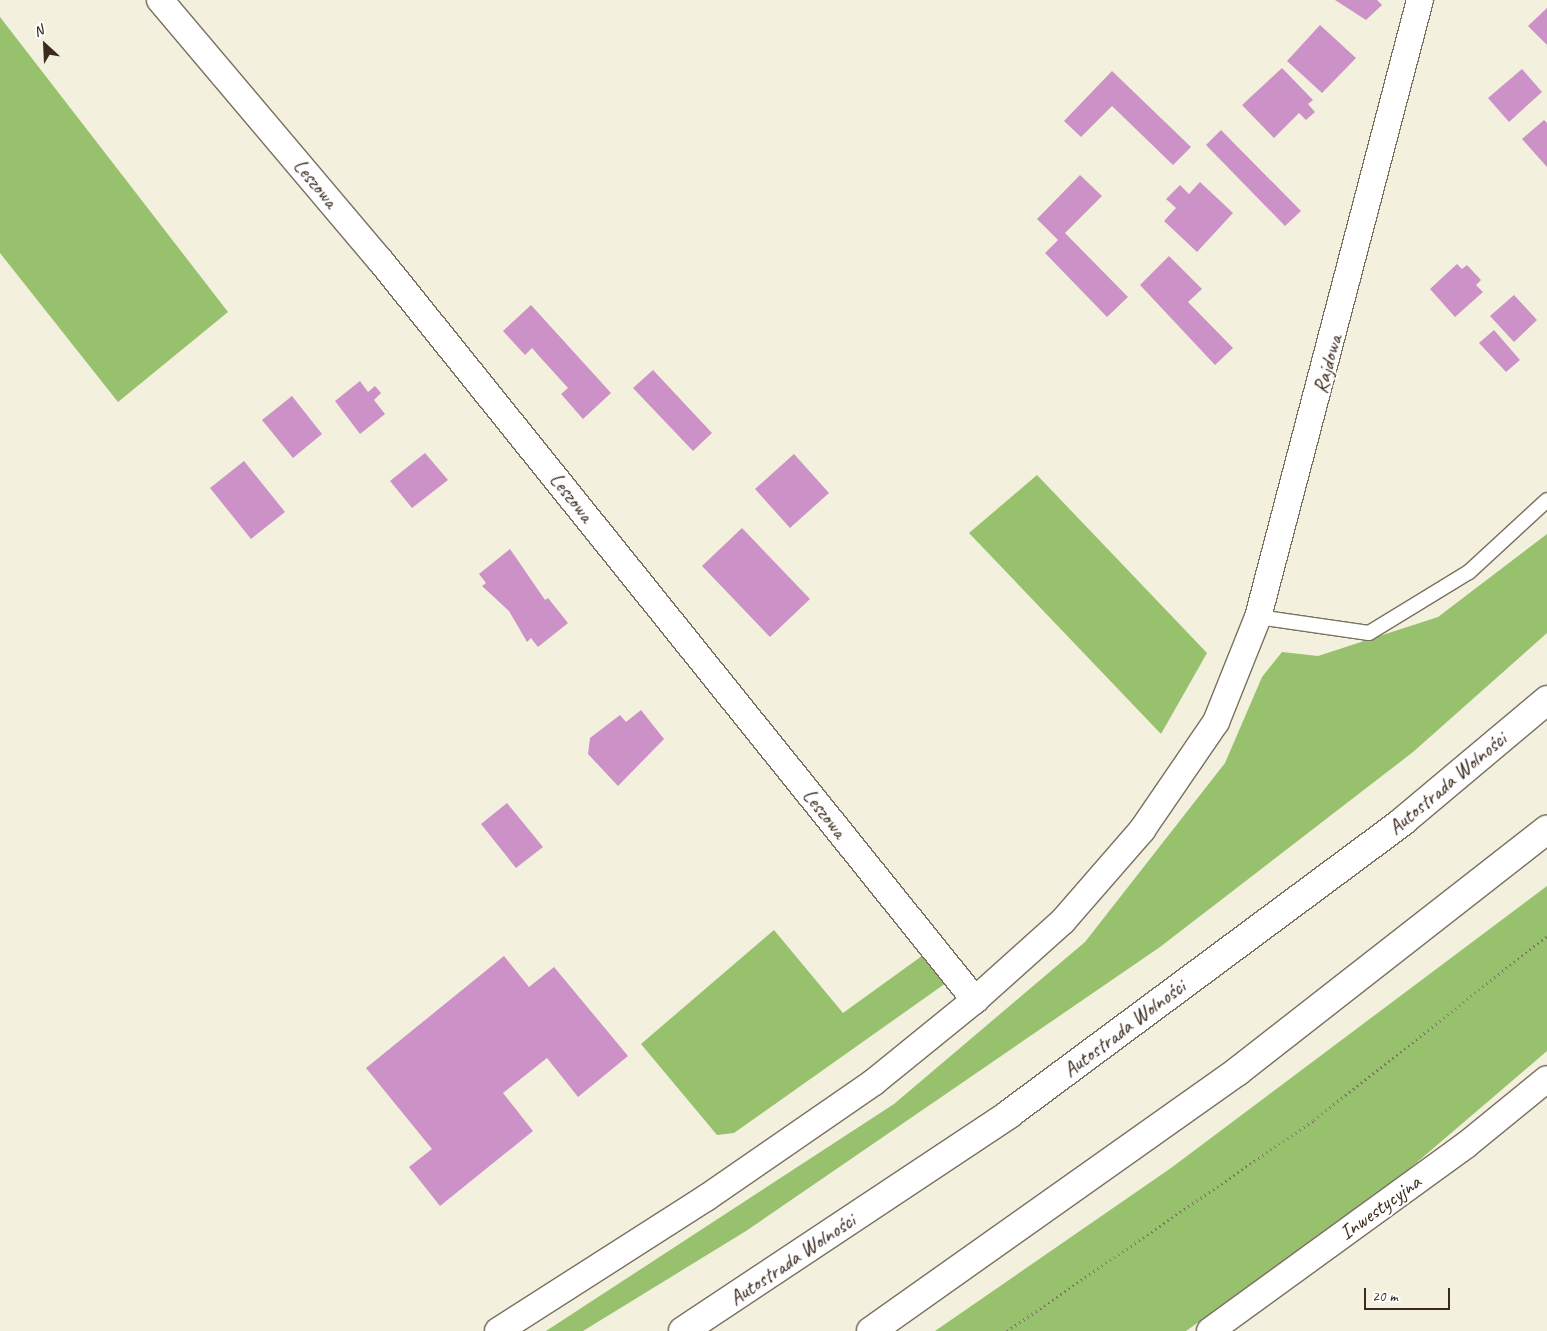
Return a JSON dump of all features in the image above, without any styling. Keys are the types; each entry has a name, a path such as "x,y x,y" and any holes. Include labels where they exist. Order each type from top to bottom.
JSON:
{"highway":[{"name":"Autostrada Wolności","path":"683,1331 1009,1114 1403,821 1547,700"},
{"path":"871,1331 1238,1071 1547,830"}],"street":[{"name":"Leszowa","path":"160,0 405,290 975,1000"},
{"name":"Rajdowa","path":"498,1331 706,1198 874,1082 975,1000 1105,878 1216,722 1258,617 1420,0"},
{"name":"Inwestycyjna","path":"1210,1331 1466,1145 1547,1079"}],"lane":[{"path":"1258,617 1369,633 1469,572 1547,500"}],"path":[{"path":"1007,1331 1314,1120 1547,936"}],"green space":[{"path":"0,17 228,312 118,402 0,253"},
{"path":"1037,475 1207,653 1161,734 969,533"},
{"path":"1547,534 1547,633 1413,752 1160,947 746,1231 583,1331 546,1331 894,1104 1085,942 1225,763 1262,677 1282,652 1318,656 1438,617"},
{"path":"1547,886 1547,1051 1381,1193 1186,1331 935,1331 1171,1168"},
{"path":"774,930 843,1013 926,953 946,983 734,1133 717,1135 641,1044"}],"building":[{"path":"1335,0 1377,0 1382,5 1366,20"},
{"path":"1547,8 1547,45 1528,26"},
{"path":"1320,25 1356,58 1322,93 1287,61"},
{"path":"1282,68 1313,100 1308,104 1315,112 1306,120 1299,113 1274,138 1242,105"},
{"path":"1522,69 1542,92 1509,122 1488,98"},
{"path":"1112,71 1191,147 1173,165 1112,106 1081,137 1064,121"},
{"path":"1544,120 1547,123 1547,167 1522,139"},
{"path":"1221,130 1301,211 1285,226 1206,145"},
{"path":"1080,175 1102,196 1065,233 1128,297 1107,317 1045,253 1058,240 1037,219"},
{"path":"1200,182 1233,213 1197,252 1164,221 1176,208 1166,199 1180,185 1189,194"},
{"path":"1169,256 1202,289 1188,302 1233,348 1215,365 1140,285"},
{"path":"1457,264 1462,269 1467,265 1481,280 1476,285 1483,292 1455,317 1430,289"},
{"path":"1514,295 1537,320 1514,342 1490,316"},
{"path":"531,305 611,393 583,419 561,394 568,388 532,348 525,355 503,331"},
{"path":"1494,330 1520,360 1506,372 1479,343"},
{"path":"653,370 712,433 693,451 633,388"},
{"path":"360,381 368,392 375,386 381,393 374,400 385,414 360,434 335,401"},
{"path":"292,396 322,434 293,458 262,420"},
{"path":"425,453 448,480 412,508 390,481"},
{"path":"794,454 829,493 790,528 755,489"},
{"path":"244,461 285,512 251,539 210,488"},
{"path":"742,528 810,599 770,637 702,566"},
{"path":"510,549 545,600 548,598 568,623 538,647 531,638 527,642 509,611 482,586 486,583 479,574"},
{"path":"641,710 664,739 618,786 588,754 590,738 620,715 626,722"},
{"path":"507,803 543,847 516,868 481,824"},
{"path":"504,956 529,987 554,967 628,1056 578,1097 547,1058 503,1093 533,1131 440,1206 409,1167 432,1149 366,1068"}]}
